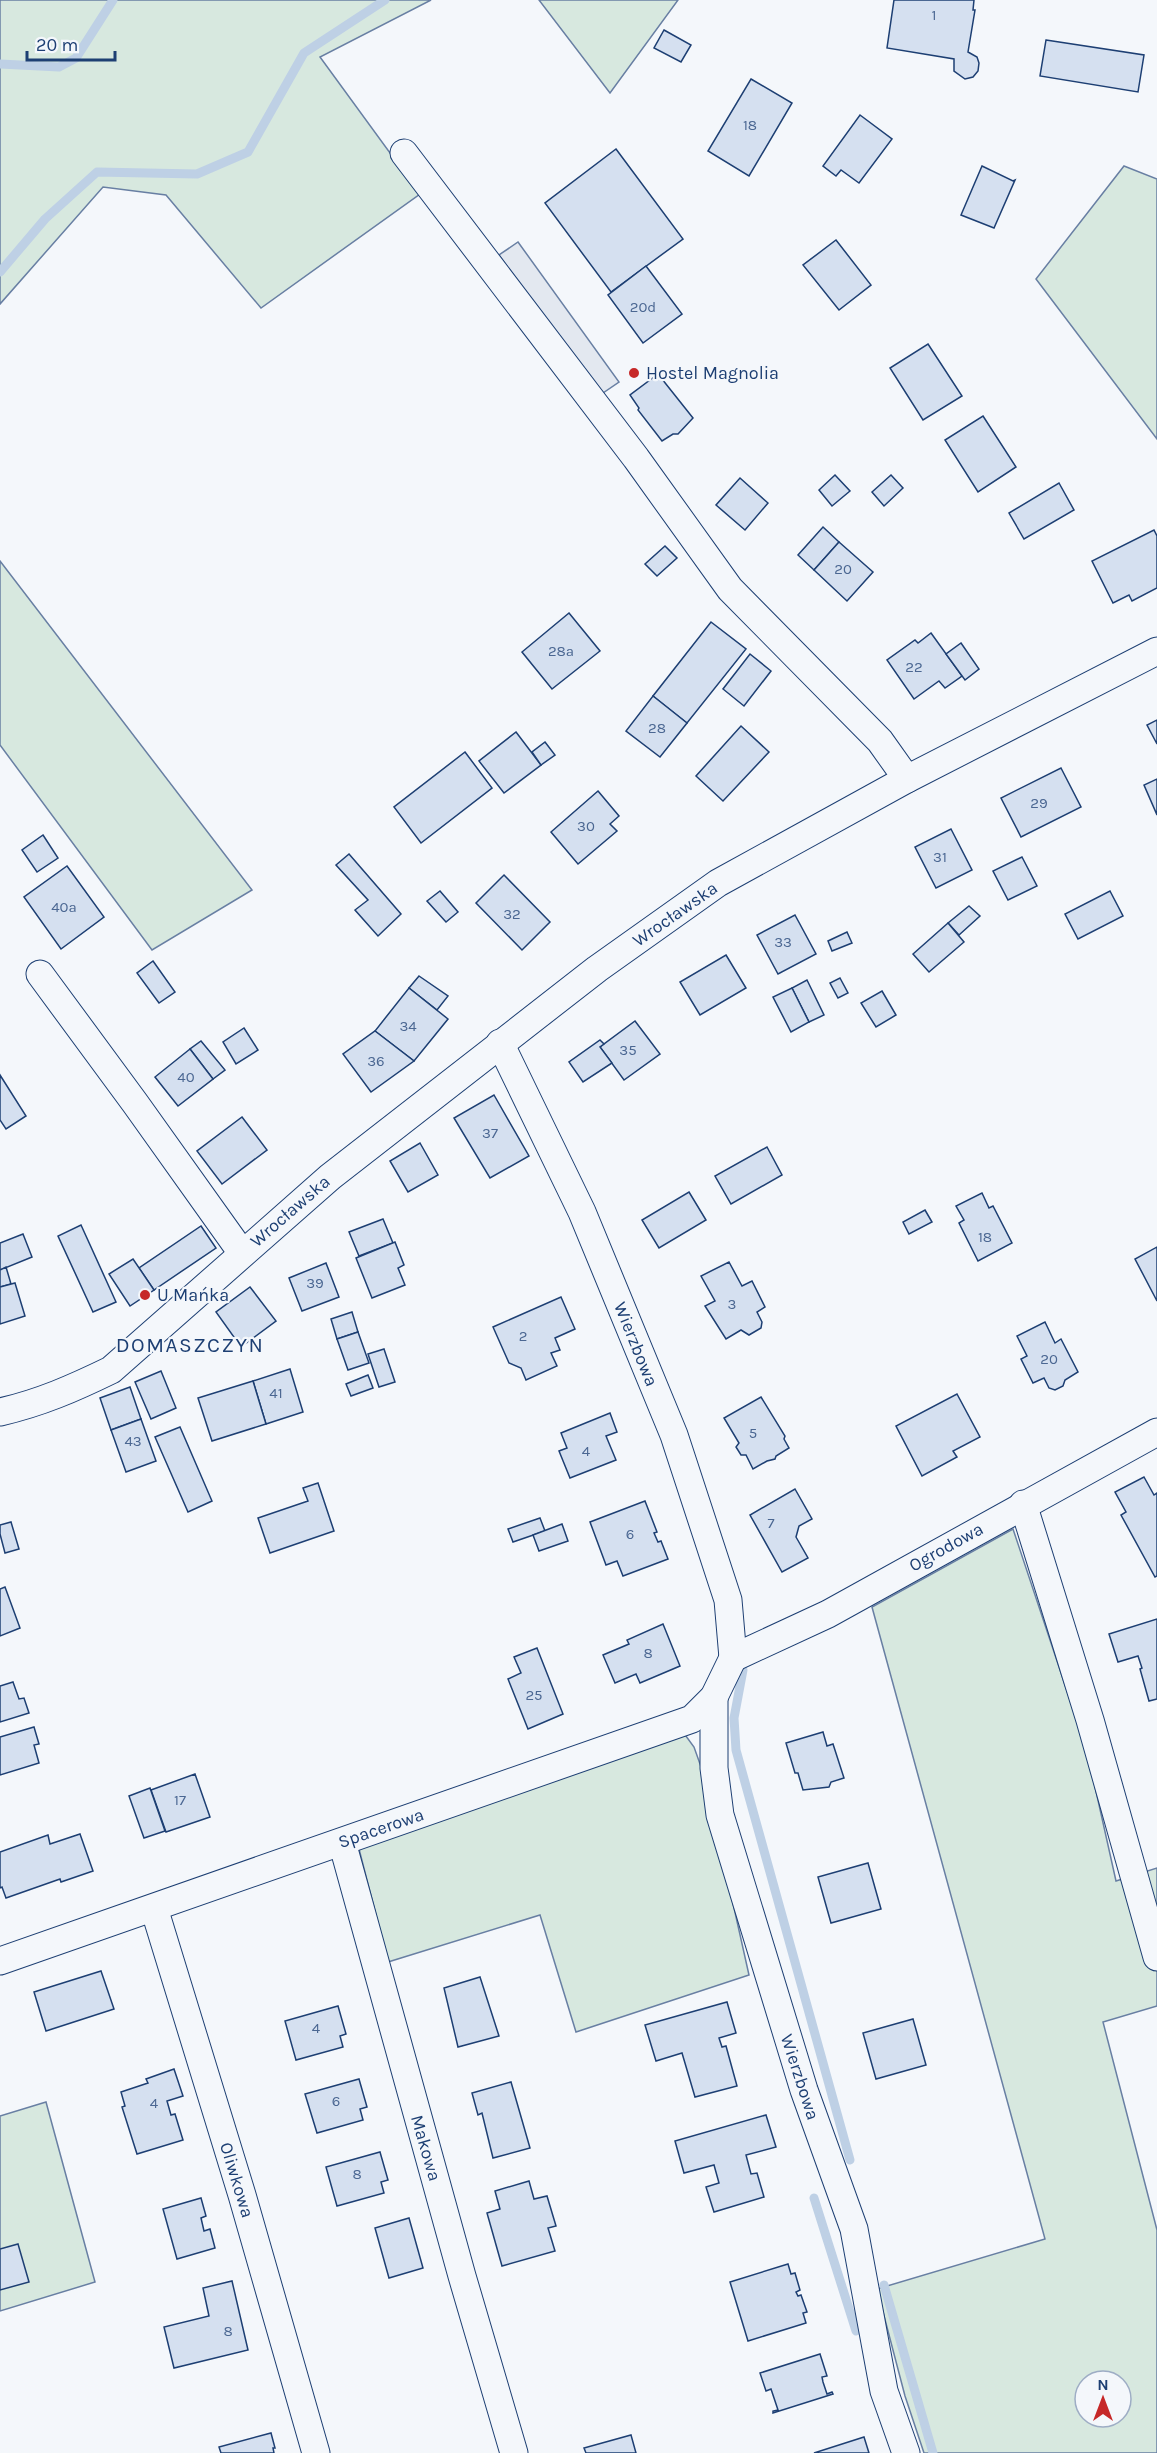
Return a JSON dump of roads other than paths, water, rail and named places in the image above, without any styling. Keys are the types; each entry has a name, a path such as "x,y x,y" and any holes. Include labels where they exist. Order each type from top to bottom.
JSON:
{"street":[{"path":"404,153 636,458 730,589 880,741 907,779"},
{"name":"Wrocławska","path":"0,1412 30,1405 71,1390 111,1370 330,1176 597,969 718,883 907,779 1157,651"},
{"name":"Wrocławska","path":"40,974 242,1253"},
{"name":"Wierzbowa","path":"500,1043 582,1212 674,1435 728,1600 733,1658"},
{"name":"Ogrodowa","path":"733,1658 828,1614 1023,1504 1157,1432"},
{"path":"1023,1504 1090,1720 1157,1957"},
{"name":"Spacerowa","path":"0,1961 692,1719 714,1697 733,1658"},
{"name":"Wierzbowa","path":"714,1697 714,1768 720,1815 804,2090 854,2229 884,2391 906,2453"},
{"name":"Makowa","path":"342,1842 462,2276 514,2453"},
{"name":"Oliwkowa","path":"154,1908 242,2195 316,2453"}],"waterway":[{"path":"0,64 59,67 76,58 113,0"},
{"path":"0,272 45,219 97,172 197,174 248,152 304,53 385,0"},
{"path":"743,1670 734,1718 736,1750 850,2160"},
{"path":"814,2198 856,2331"},
{"path":"884,2285 933,2453"}],"place":[{"name":"Hostel Magnolia","path":"634,373"},
{"name":"U Mańka","path":"145,1295"}],"district":[{"name":"DOMASZCZYN","path":"190,1345"}]}
